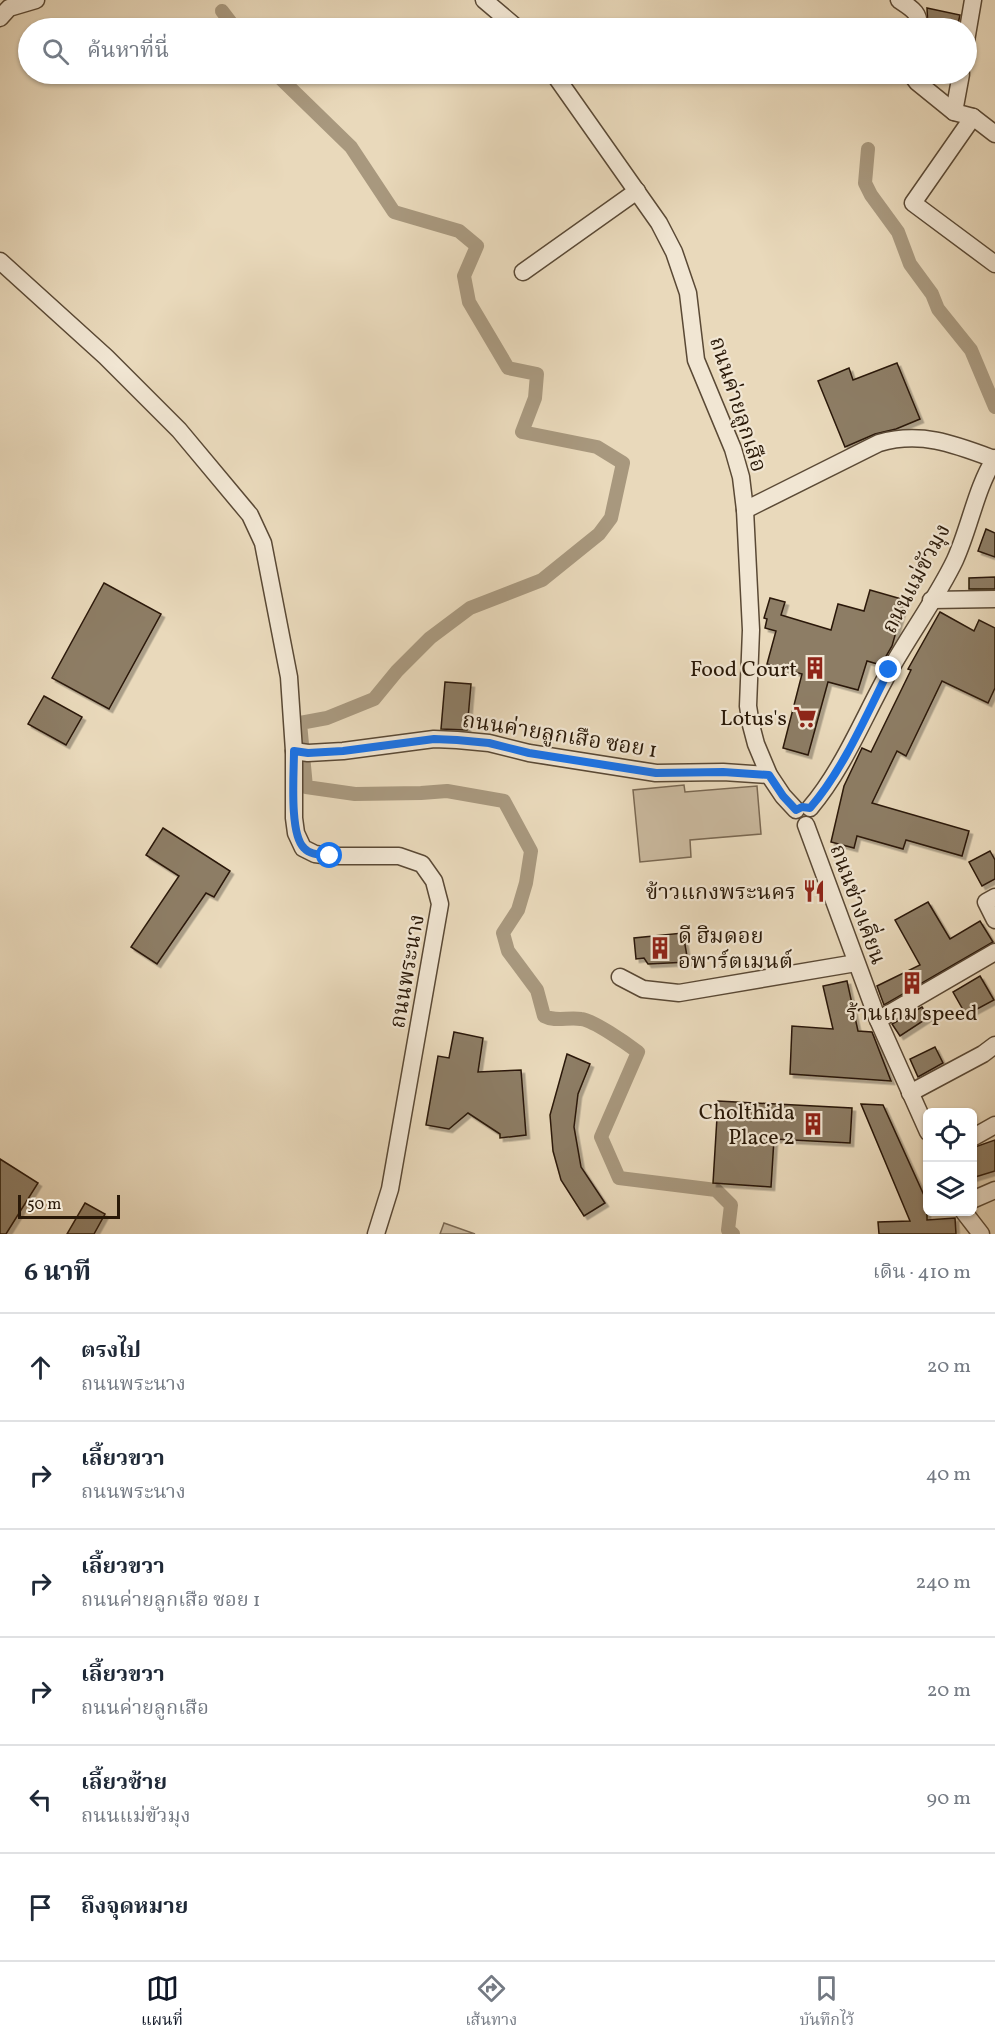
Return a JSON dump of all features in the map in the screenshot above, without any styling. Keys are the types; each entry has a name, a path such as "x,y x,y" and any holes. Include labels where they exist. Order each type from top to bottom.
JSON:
{"street":[{"path":"0,18 9,8 36,0"},
{"path":"484,0 505,18"},
{"path":"899,0 917,13 919,18"},
{"path":"970,18 974,0"},
{"name":"ถนนค่ายลูกเสือ","path":"561,84 659,223 674,252 688,293 696,360 733,449 741,477 745,510 751,630 748,706 756,744 769,775 783,796 804,814"},
{"path":"919,84 954,112 973,117 995,134"},
{"path":"954,112 959,84"},
{"path":"973,117 913,203 995,264"},
{"path":"523,272 637,191"},
{"path":"0,261 114,365 179,430 250,515 263,543 301,752"},
{"path":"745,510 879,443 897,438 916,437 937,440 994,458"},
{"name":"ถนนแม่ขัวมุง","path":"804,814 827,785 856,736 889,670 954,562 994,458"},
{"path":"931,600 995,599"},
{"name":"ถนนค่ายลูกเสือ ซอย 1","path":"301,752 343,751 434,739 457,740 489,743 529,753 656,773 723,772 769,775"},
{"name":"ถนนพระนาง","path":"301,752 294,818 296,833 303,848 315,854 330,856 399,856 422,864 434,881 440,904 390,1189 376,1234"},
{"name":"ถนนช่างเคี่ยน","path":"804,814 856,963 923,1123"},
{"path":"995,897 986,902 995,920"},
{"path":"878,1020 995,952"},
{"path":"620,977 643,989 679,993 856,963"},
{"path":"910,1093 995,1045"},
{"path":"977,1135 995,1125"},
{"path":"977,1198 995,1190"},
{"path":"967,1216 981,1234"}],"shaded area":[{"path":"684,785 685,792 757,786 761,834 690,840 691,857 640,862 633,790"},
{"path":"444,1223 475,1234 440,1234"}],"building":[{"path":"927,8 960,15 959,18 928,18"},
{"path":"897,363 920,419 845,447 818,381 849,368 853,380"},
{"path":"986,529 995,533 995,557 978,551"},
{"path":"995,577 995,589 969,589 969,578"},
{"path":"104,583 161,614 109,709 52,678"},
{"path":"870,590 905,600 892,646 881,665 867,661 858,690 828,682 808,755 783,748 802,674 767,664 776,631 765,628 767,619 764,618 770,598 785,602 781,615 831,630 838,604 864,611"},
{"path":"940,612 974,631 979,620 995,628 995,688 988,703 942,681 906,756 897,751 872,803 969,831 962,856 906,840 903,849 857,836 854,848 831,842 844,786 862,748 871,752 911,670 908,669"},
{"path":"445,682 471,684 467,730 441,729"},
{"path":"44,696 82,717 66,745 28,724"},
{"path":"163,828 230,871 214,897 206,893 157,964 131,947 179,876 146,855"},
{"path":"990,851 995,860 995,879 982,886 969,862"},
{"path":"928,902 950,939 980,921 993,942 884,1005 877,986 920,965 895,920"},
{"name":"ดี ฮิมดอย อพาร์ตเมนต์","path":"683,933 688,962 648,964 644,958 636,959 634,938"},
{"path":"980,976 994,1000 966,1015 953,992"},
{"path":"847,981 858,1031 872,1032 891,1081 790,1074 792,1026 833,1029 823,986"},
{"path":"922,1007 929,1017 900,1036 892,1024"},
{"path":"454,1032 483,1038 478,1072 521,1070 526,1135 500,1138 500,1134 468,1113 449,1129 426,1125 438,1056 449,1058"},
{"path":"935,1047 943,1063 918,1077 910,1059"},
{"path":"567,1054 590,1064 578,1094 574,1127 581,1167 605,1203 584,1216 561,1180 553,1151 550,1115"},
{"path":"718,1101 852,1108 850,1143 774,1139 771,1187 713,1183"},
{"path":"861,1104 883,1105 923,1193 923,1216 927,1216 927,1220 955,1218 956,1234 879,1234 878,1222 910,1221"},
{"path":"995,1140 995,1171 977,1176 977,1146"},
{"path":"0,1159 38,1183 6,1234 0,1234"},
{"path":"85,1203 105,1214 94,1234 67,1234"}],"waterway":[{"path":"222,11 227,18"},
{"path":"286,84 351,147 394,212 459,231 477,246 464,276 469,302 508,368 537,374 535,398 522,432 597,447 623,463 611,518 599,534 542,580 470,608 430,638 397,671 374,699 327,718 300,723 306,787 355,794 447,791 504,801 531,851 526,883 518,910 503,933 508,951 537,990 544,1016 553,1019 586,1020 610,1032 638,1052 601,1137 619,1178 716,1190 731,1205 728,1230 733,1234"},
{"path":"868,149 865,183 898,232 910,264 932,294 938,309 971,350 995,407"}],"place":[{"name":"Food Court","path":"815,668"},
{"name":"Lotus's","path":"805,717"},
{"name":"ข้าวแกงพระนคร","path":"814,891"},
{"name":"ดี ฮิมดอย อพาร์ตเมนต์","path":"660,948"},
{"name":"ร้านเกม speed","path":"912,983"},
{"name":"Cholthida Place 2","path":"813,1124"}],"route":[{"path":"330,856 315,854 303,848 296,833 294,751 308,753 343,751 434,739 457,740 489,743 529,753 656,773 723,772 769,775 796,810 802,807 810,808 821,795 856,736 889,670"}]}
